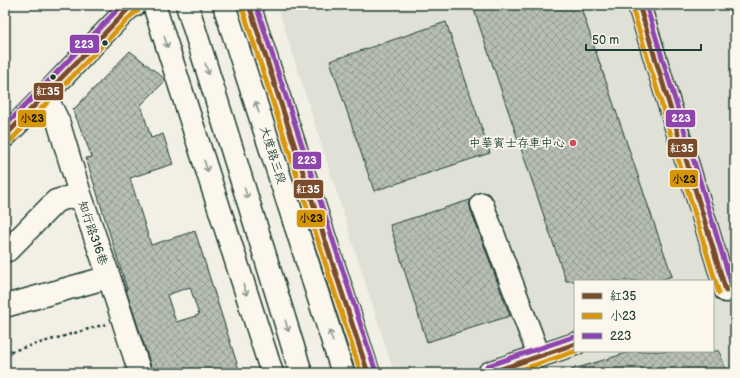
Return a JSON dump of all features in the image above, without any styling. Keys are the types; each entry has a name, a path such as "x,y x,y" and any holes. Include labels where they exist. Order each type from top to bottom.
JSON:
{"street":[{"path":"5,136 114,23 134,5"},
{"path":"154,5 272,373"},
{"path":"187,5 302,373"},
{"name":"大度路三段","path":"224,5 343,373"},
{"name":"大度路三段","path":"249,5 368,373"},
{"path":"639,5 725,292"},
{"name":"知行路316巷","path":"46,95 58,121 80,194 139,373"},
{"path":"8,250 56,201 80,194"},
{"path":"482,204 539,356"},
{"path":"5,306 108,277"},
{"path":"489,373 574,344"}],"path":[{"path":"5,353 122,319"}],"shaded area":[{"path":"277,5 735,5 735,373 394,373"}],"building":[{"name":"中華賓士存車中心","path":"490,5 580,5 672,276 661,280 566,281 474,10"},
{"path":"446,22 490,153 374,191 330,61"},
{"path":"130,51 165,79 165,81 141,105 151,138 163,134 173,164 130,178 151,245 195,231 240,373 152,373 86,158 92,157 73,110","holes":["190,287 199,315 176,322 167,295"]},
{"path":"470,200 470,208 510,316 427,342 390,225"},
{"path":"719,351 727,373 572,373 571,370 630,352"}],"transit line":[{"name":"223","path":"5,126 122,5"},
{"name":"紅35","path":"5,136 130,7 135,5"},
{"name":"紅35","path":"249,5 368,373"},
{"name":"223","path":"256,5 375,369 375,373"},
{"name":"紅35","path":"639,5 726,291"},
{"name":"223","path":"646,5 733,289"},
{"name":"小23","path":"242,7 361,373"},
{"name":"小23","path":"632,7 719,293"},
{"name":"小23","path":"10,141 119,28 138,11"},
{"name":"223","path":"487,366 573,337"},
{"name":"紅35","path":"489,373 574,344"},
{"name":"小23","path":"511,373 574,352"}],"place":[{"name":"中華賓士存車中心","path":"573,143"}]}
